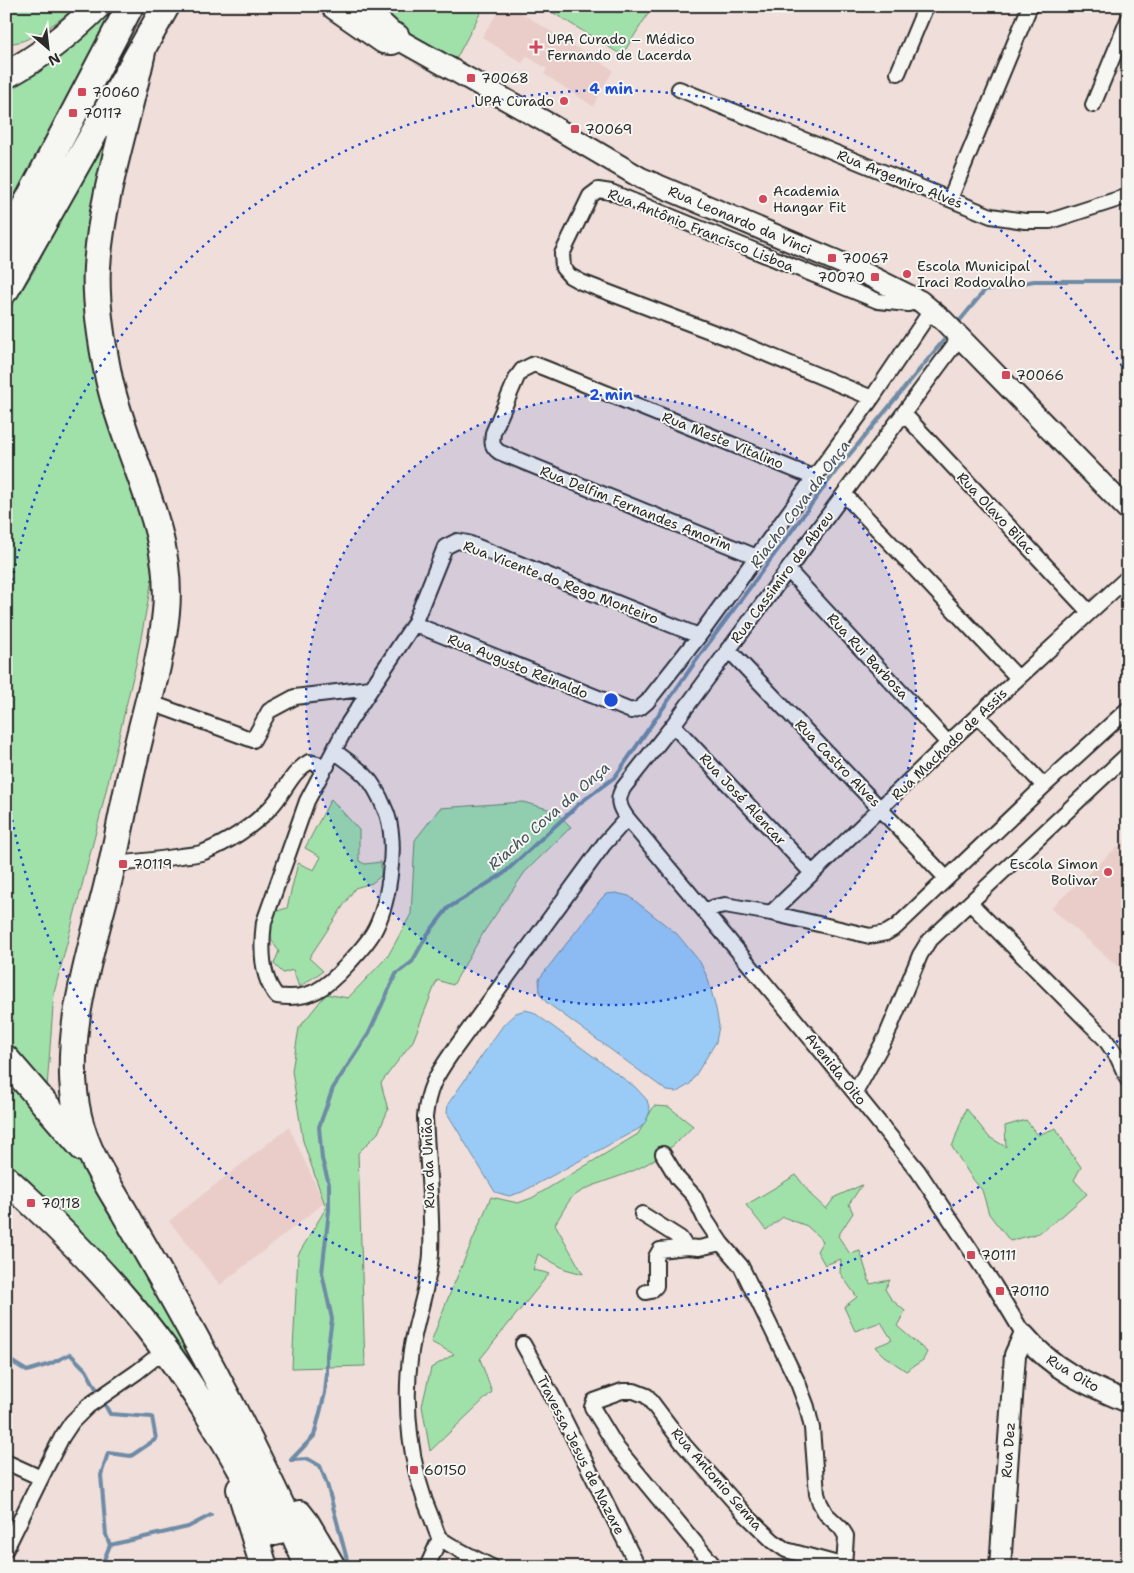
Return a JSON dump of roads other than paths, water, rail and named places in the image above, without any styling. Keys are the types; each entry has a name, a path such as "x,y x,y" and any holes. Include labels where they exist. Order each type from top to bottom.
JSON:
{"highway":[{"path":"13,67 71,32 97,6"},
{"path":"6,244 130,6"},
{"path":"6,288 166,6"},
{"path":"335,6 378,37 390,41 396,37"},
{"path":"143,47 104,209 97,270 100,329 109,380 122,428 157,524 165,565 166,606 162,642 122,813 113,864 86,969 76,1020 73,1089 79,1121 94,1160 187,1323 271,1484 284,1531 291,1567"},
{"path":"6,1059 94,1160"},
{"path":"6,1179 37,1207 129,1303 202,1403 309,1567"},
{"path":"229,1447 246,1511 264,1567"},
{"path":"271,1484 306,1523 332,1567"}],"street":[{"name":"Rua Leonardo da Vinci","path":"367,6 403,42 641,178 858,270 942,320 1128,510"},
{"path":"898,73 926,6"},
{"path":"950,199 1030,6"},
{"path":"1093,105 1128,20"},
{"name":"Rua Argemiro Alves","path":"679,89 991,216 1024,221 1050,221 1128,196"},
{"name":"Rua Antônio Francisco Lisboa","path":"872,398 728,338 581,282 570,276 564,268 562,254 590,196 598,190 611,192 878,301 908,304 942,320"},
{"path":"699,636 872,398 942,320"},
{"name":"Rua Cassimiro de Abreu","path":"627,818 620,806 619,796 621,792 904,414 942,320"},
{"name":"Rua Delfim Fernandes Amorim","path":"547,369 534,364 522,370 517,377 493,433 492,443 498,452 757,557"},
{"name":"Rua Meste Vitalino","path":"547,369 815,478"},
{"name":"Rua Olavo Bilac","path":"904,414 1089,612"},
{"path":"844,494 1018,678"},
{"name":"Rua Vicente do Rego Monteiro","path":"334,752 362,771 370,779 389,819 392,841 389,882 382,912 374,931 360,952 325,986 312,994 288,998 277,996 266,980 262,942 264,922 307,801 349,722 414,624 445,547 457,541 468,543 699,636"},
{"name":"Rua Rui Barbosa","path":"788,570 948,743"},
{"name":"Rua Machado de Assis","path":"771,913 948,743 1128,577"},
{"name":"Rua Augusto Reinaldo","path":"414,624 631,711 640,708 647,702 699,636"},
{"name":"Rua Castro Alves","path":"728,649 946,878"},
{"path":"157,706 253,740 269,711 295,697 370,688"},
{"path":"706,911 725,905 771,913 870,936 896,927 1044,786 1128,710"},
{"path":"978,716 1044,786"},
{"name":"Rua José Alencar","path":"673,725 812,873"},
{"path":"855,1093 886,1037 923,949 1128,754"},
{"path":"113,864 151,861 202,853 247,827 271,807 298,769 309,762 327,766"},
{"name":"Avenida Oito","path":"627,818 855,1093 934,1194 994,1285 1024,1335"},
{"name":"Rua da União","path":"440,1538 428,1511 417,1476 411,1431 409,1385 411,1351 425,1293 430,1254 430,1210 425,1117 427,1096 436,1075 451,1054 604,844 627,818"},
{"path":"970,903 1105,1039 1118,1058 1128,1080"},
{"path":"663,1154 674,1174 694,1196 705,1219 721,1243 744,1272 798,1383 812,1428 817,1494 826,1514 841,1528 846,1536 846,1566"},
{"path":"642,1214 680,1238 686,1247"},
{"path":"646,1292 651,1291 656,1286 656,1257 660,1250 686,1247 699,1248 721,1243"},
{"name":"Rua Oito","path":"1024,1335 1038,1352 1055,1365 1092,1386 1128,1402"},
{"name":"Rua Dez","path":"1000,1567 1015,1355 1024,1335"},
{"name":"Travessa Jesus de Nazare","path":"523,1344 556,1404 638,1567"},
{"path":"8,1539 62,1437 72,1422 94,1402 165,1350"},
{"name":"Rua Antonio Senna","path":"715,1567 613,1444 592,1407 594,1401 622,1391 634,1391 647,1396 684,1445 746,1515 773,1541 786,1550 846,1566"},
{"path":"6,1462 41,1478"},
{"path":"428,1567 440,1538 492,1567"}],"water":[{"path":"616,893 629,896 677,934 700,962 708,979 719,1026 716,1042 690,1084 677,1092 667,1091 546,1002 540,994 539,979 601,899 606,894"},
{"path":"525,1010 533,1012 635,1087 647,1100 650,1111 646,1121 640,1128 522,1192 509,1196 495,1192 447,1113 448,1104 504,1024 516,1013"}],"waterway":[{"name":"Riacho Cova da Onça","path":"957,324 985,290 1034,281 1128,281"},
{"name":"Riacho Cova da Onça","path":"291,1460 314,1436 325,1393 327,1354 332,1319 322,1273 329,1210 329,1184 322,1159 319,1127 333,1088 369,1033 396,974 412,962 427,935 448,908 503,874 580,803 615,777 700,655 836,471 948,335"},
{"path":"6,1358 27,1371 50,1364 70,1354 86,1370 110,1414 152,1417 156,1439 131,1456 108,1453 101,1475 106,1535 110,1545"},
{"path":"291,1460 308,1459 320,1466 327,1484 349,1567"},
{"name":"Riacho Cova da Onça","path":"110,1545 188,1527 211,1515"},
{"name":"Riacho Cova da Onça","path":"101,1567 110,1545"}],"place":[{"name":"UPA Curado – Médico Fernando de Lacerda","path":"536,47"},
{"name":"70068","path":"471,78"},
{"name":"70060","path":"82,92"},
{"name":"UPA Curado","path":"564,101"},
{"name":"70117","path":"73,113"},
{"name":"70069","path":"575,129"},
{"name":"Academia Hangar Fit","path":"763,199"},
{"name":"70067","path":"832,258"},
{"name":"Escola Municipal Iraci Rodovalho","path":"907,274"},
{"name":"70070","path":"875,277"},
{"name":"70066","path":"1006,375"},
{"name":"70119","path":"123,864"},
{"name":"Escola Simon Bolivar","path":"1108,872"},
{"name":"70118","path":"31,1203"},
{"name":"70111","path":"971,1255"},
{"name":"70110","path":"1000,1291"},
{"name":"60150","path":"414,1470"}]}
